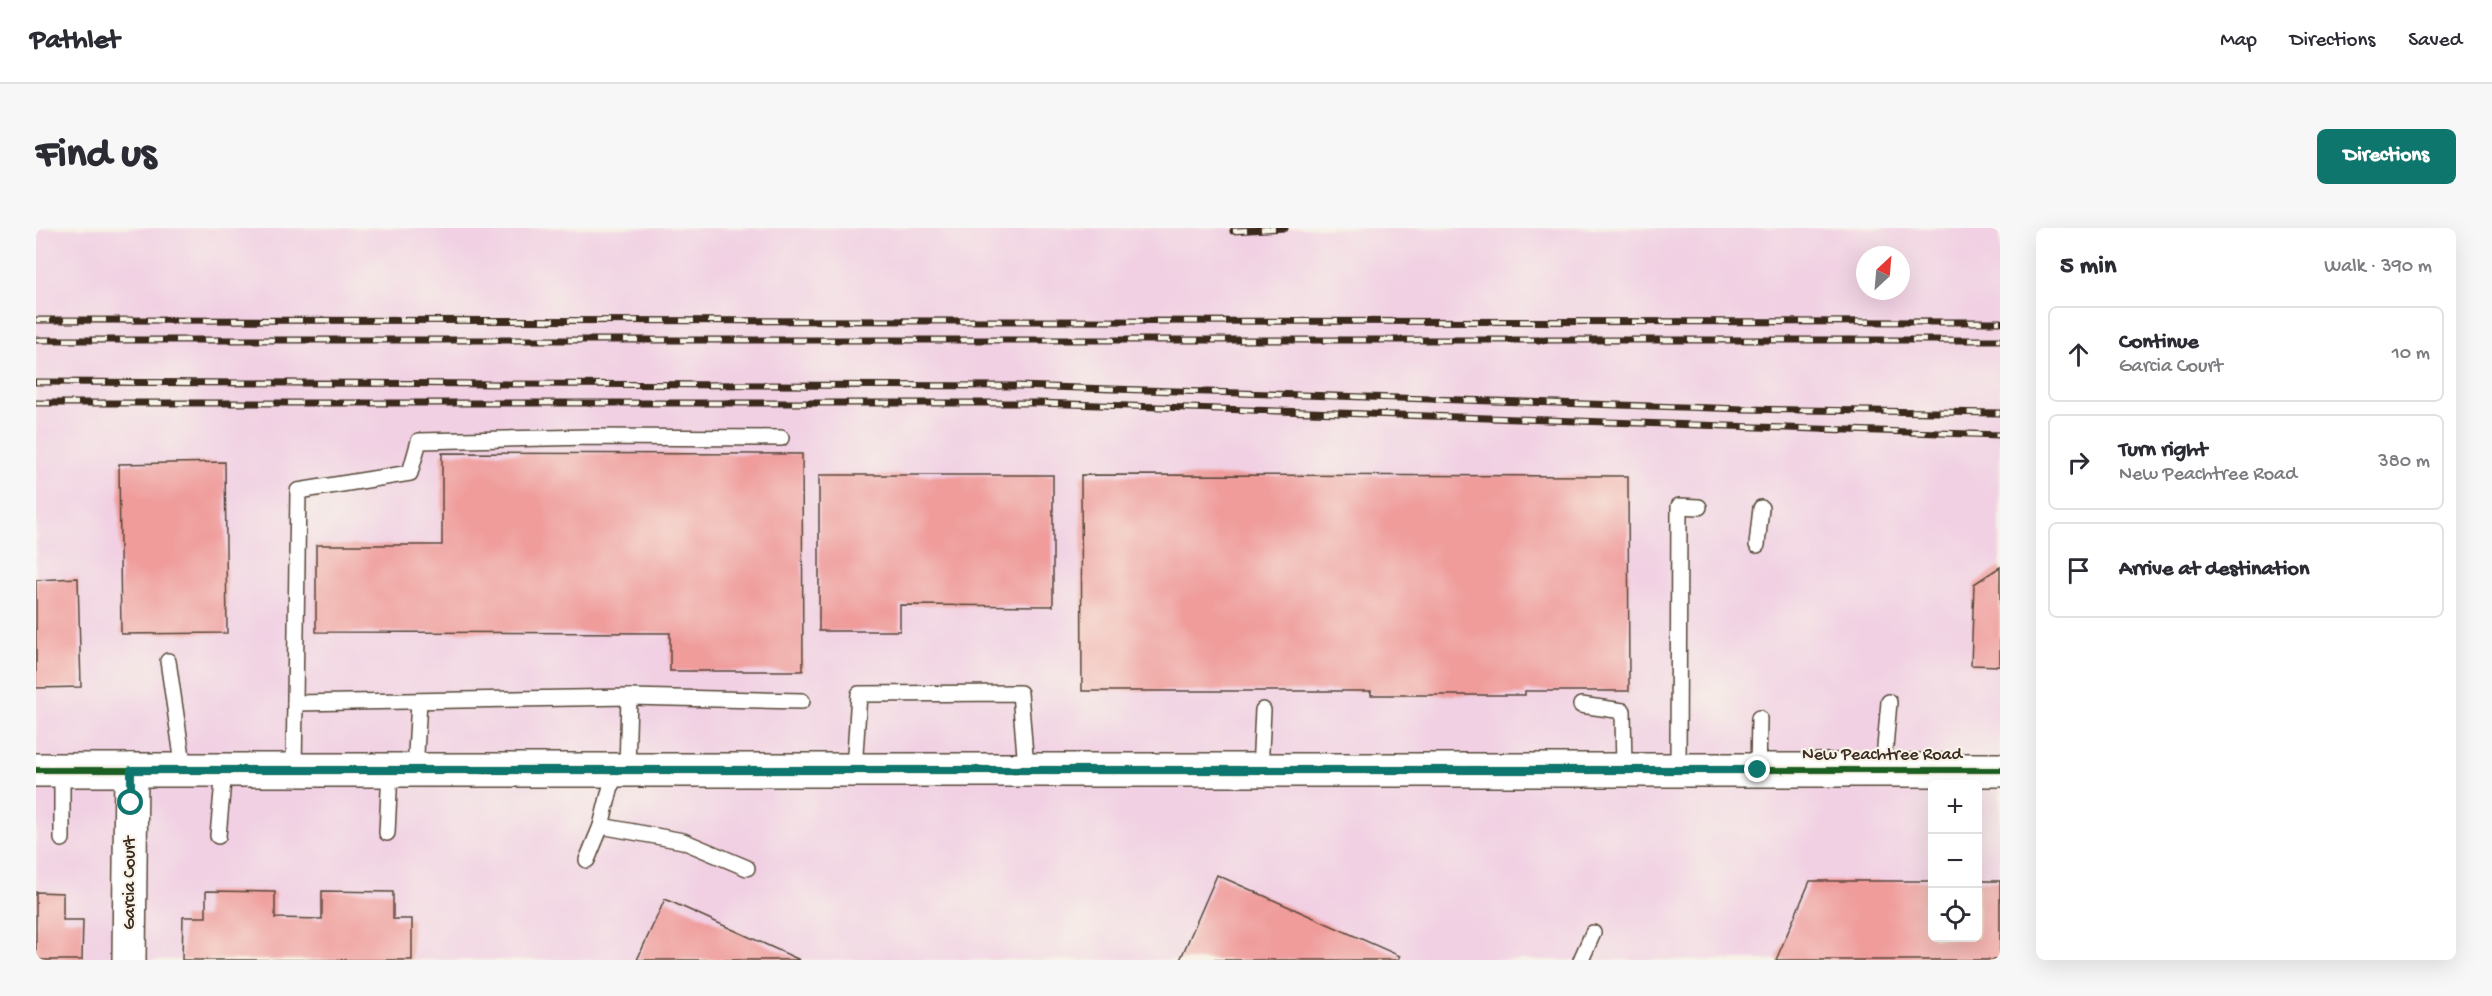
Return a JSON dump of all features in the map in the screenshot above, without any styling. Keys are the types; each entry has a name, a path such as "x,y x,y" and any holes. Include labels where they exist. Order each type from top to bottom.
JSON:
{"street":[{"name":"New Peachtree Road","path":"49,770 1026,768 2000,770"},
{"name":"Garcia Court","path":"129,960 131,770"}],"lane":[{"path":"294,770 298,491 410,473 419,441 590,437 781,438"},
{"path":"1678,770 1679,506 1699,507"},
{"path":"1757,545 1761,508"},
{"path":"168,661 184,770"},
{"path":"854,769 859,694 1020,693 1026,768"},
{"path":"295,703 629,697 802,700"},
{"path":"587,860 621,770 629,697"},
{"path":"387,833 419,701"},
{"path":"1883,770 1889,702"},
{"path":"1581,705 1623,711 1624,770"},
{"path":"1260,770 1263,710"},
{"path":"1758,770 1759,718"},
{"path":"49,770 62,839"},
{"path":"218,836 224,770"},
{"path":"601,826 684,841 747,868"},
{"path":"1581,960 1593,933"}],"shaded area":[{"path":"36,228 2000,228 2000,960 36,960"}],"building":[{"path":"442,453 802,454 803,671 670,671 670,633 316,632 316,545 442,545"},
{"path":"225,462 227,633 121,634 119,464"},
{"path":"819,475 1053,475 1053,606 900,605 900,631 819,631"},
{"path":"1081,475 1628,476 1629,691 1525,691 1525,695 1371,695 1371,691 1082,691"},
{"path":"2000,567 2000,666 1971,665 1974,584"},
{"path":"78,578 81,687 36,688 36,580"},
{"path":"1217,875 1400,956 1398,960 1180,960"},
{"path":"1810,881 1928,881 1928,942 1982,942 1982,881 2000,881 2000,960 1776,960"},
{"path":"206,891 275,892 275,918 322,919 322,891 393,892 393,919 412,919 412,960 182,960 183,917 206,917"},
{"path":"36,892 63,893 63,920 83,920 82,960 36,960"},
{"path":"665,899 800,960 637,960"}],"railway":[{"path":"1233,231 1285,228"},
{"path":"36,320 2000,322"},
{"path":"36,340 2000,340"},
{"path":"36,382 1017,386 1744,409 2000,413"},
{"path":"36,403 1038,403 2000,435"}],"cycle path":[{"path":"36,770 2000,770"}],"route":[{"path":"131,803 131,770 1026,768 1758,770"}]}
